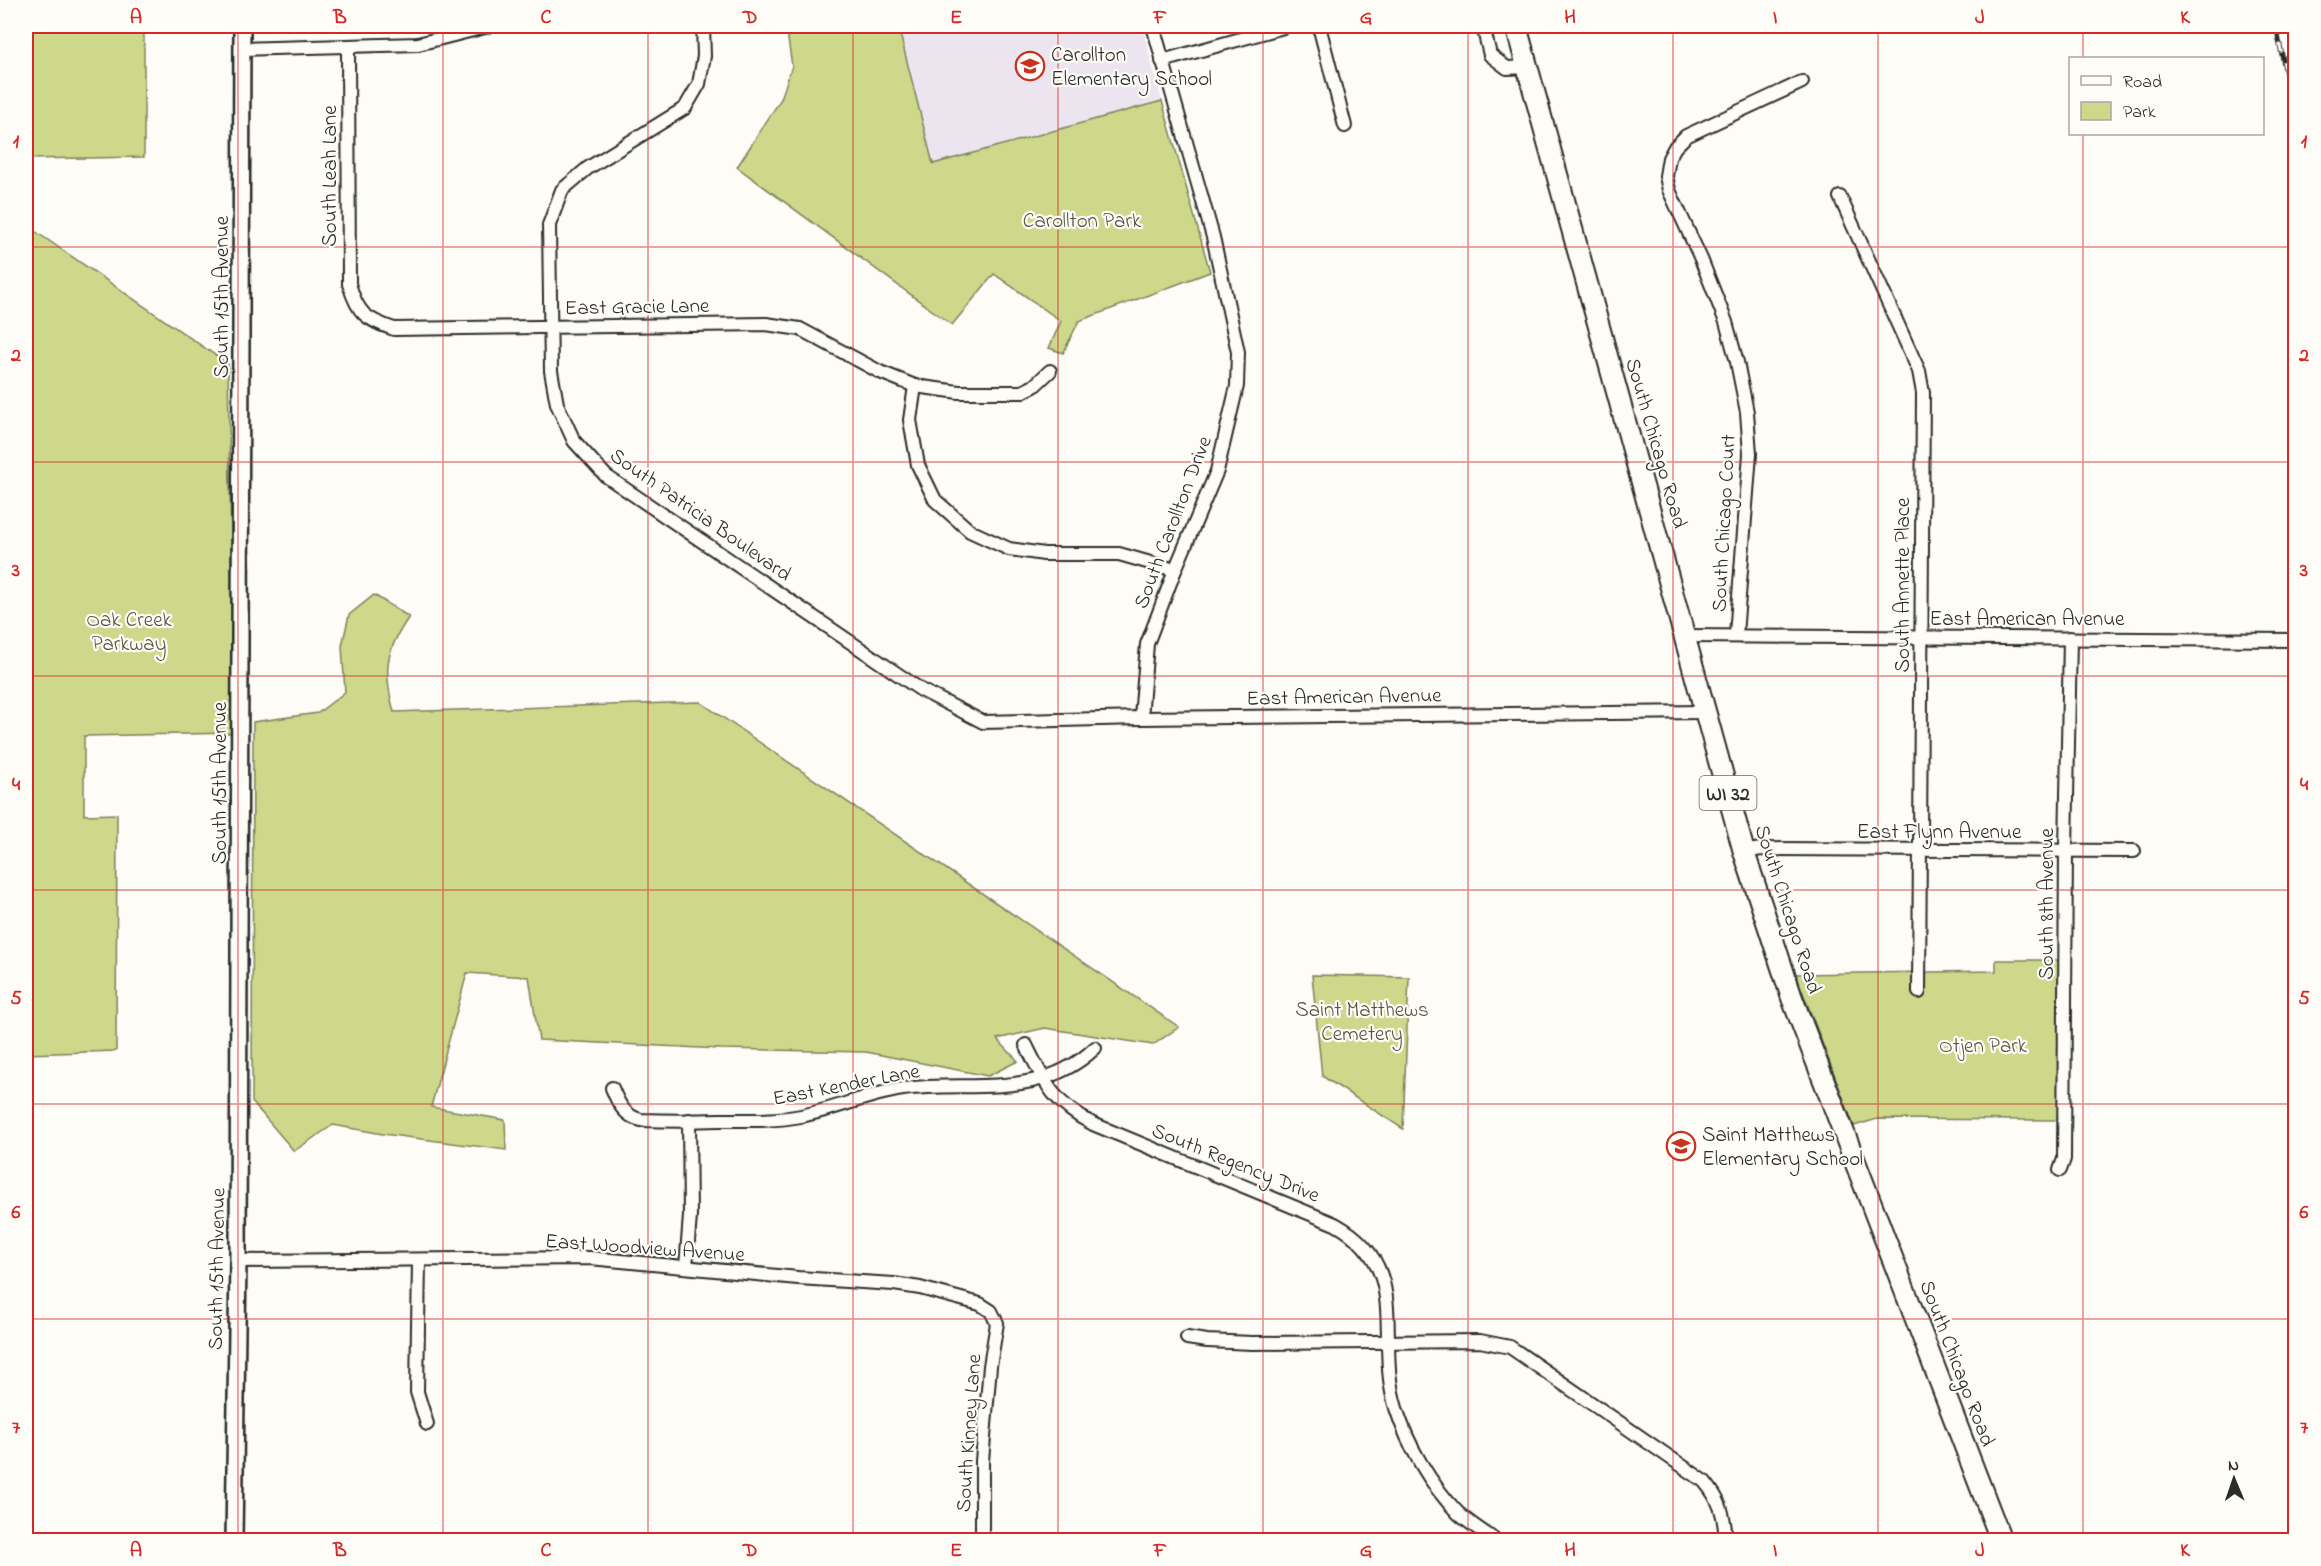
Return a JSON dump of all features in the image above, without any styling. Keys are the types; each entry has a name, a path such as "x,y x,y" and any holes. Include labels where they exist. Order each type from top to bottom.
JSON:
{"main road":[{"name":"South Chicago Road","path":"1516,26 1744,852 1792,998 2001,1540"}],"street":[{"name":"South 15th Avenue","path":"234,1540 238,1261 242,26"},
{"path":"242,49 418,44 489,26"},
{"name":"South Patricia Boulevard","path":"703,26 704,56 699,84 685,108 588,168 562,190 549,225 549,327 551,371 557,404 574,441 606,476 921,690 983,722"},
{"name":"South Carollton Drive","path":"1142,718 1146,644 1217,471 1237,386 1238,352 1213,237 1153,26"},
{"path":"1162,61 1287,26"},
{"path":"1319,26 1345,126"},
{"path":"1483,26 1490,55 1507,69 1528,67"},
{"name":"South Leah Lane","path":"348,47 349,284 355,304"},
{"name":"South Chicago Court","path":"1736,635 1750,454 1745,395 1722,313 1701,259 1669,190 1666,176 1675,147 1686,136 1802,82"},
{"name":"South Annette Place","path":"1840,197 1919,372 1923,393 1919,992"},
{"name":"East Gracie Lane","path":"355,304 371,321 394,328 766,324 800,329 880,372 915,386 959,392 1022,392 1034,386 1050,371"},
{"path":"915,386 910,420 918,465 935,500 970,531 1010,549 1044,554 1119,554 1175,570"},
{"name":"East American Avenue","path":"1686,636 2295,640"},
{"name":"South 8th Avenue","path":"2060,1170 2064,1158 2070,638"},
{"name":"East American Avenue","path":"983,722 1705,712"},
{"name":"East Flynn Avenue","path":"1744,852 1761,849 1921,852 2134,851"},
{"name":"South Regency Drive","path":"1026,1045 1043,1078 1064,1107 1093,1124 1301,1209 1350,1232 1366,1248 1383,1277 1392,1394 1410,1443 1431,1480 1444,1496 1465,1519 1495,1540"},
{"name":"East Kender Lane","path":"612,1088 623,1111 633,1118 779,1119 822,1111 893,1091 924,1087 1014,1085 1043,1078 1071,1067 1095,1048"},
{"path":"686,1267 690,1216 689,1120"},
{"name":"East Woodview Avenue","path":"238,1261 590,1258 920,1288 986,1307 995,1316 997,1327"},
{"path":"419,1261 417,1392 421,1411 427,1424"},
{"name":"South Kinney Lane","path":"982,1540 984,1437 990,1365 997,1327"},
{"path":"1187,1338 1222,1342 1480,1341 1510,1347 1689,1468 1704,1481 1718,1498 1722,1507 1726,1540"}],"shaded area":[{"name":"Carollton Elementary School","path":"898,26 1142,26 1162,101 933,164"}],"green space":[{"path":"26,26 144,26 144,157 26,159"},
{"name":"Carollton Park","path":"786,26 898,26 933,164 1162,101 1210,272 1079,321 1063,353 1049,348 1061,321 994,274 952,325 737,167 781,99 792,66"},
{"name":"Oak Creek Parkway","path":"26,225 228,364 234,733 84,736 84,815 117,814 116,1051 26,1054"},
{"path":"374,595 409,617 395,640 388,662 388,685 394,712 700,702 1179,1027 1153,1045 1045,1028 997,1039 1018,1061 988,1076 866,1052 721,1049 539,1040 529,977 467,973 431,1107 505,1120 506,1150 333,1125 294,1151 252,1102 253,722 318,713 345,692 342,646 349,615"},
{"name":"Otjen Park","path":"1996,960 2059,960 2059,1120 1877,1119 1854,1126 1796,974 1996,971"},
{"name":"Saint Matthews Cemetery","path":"1312,975 1409,977 1403,1129 1322,1076"}],"railway":[{"path":"2276,26 2296,123"}],"place":[{"name":"Carollton Elementary School","path":"1030,66"},
{"name":"Saint Matthews Elementary School","path":"1681,1146"}]}
